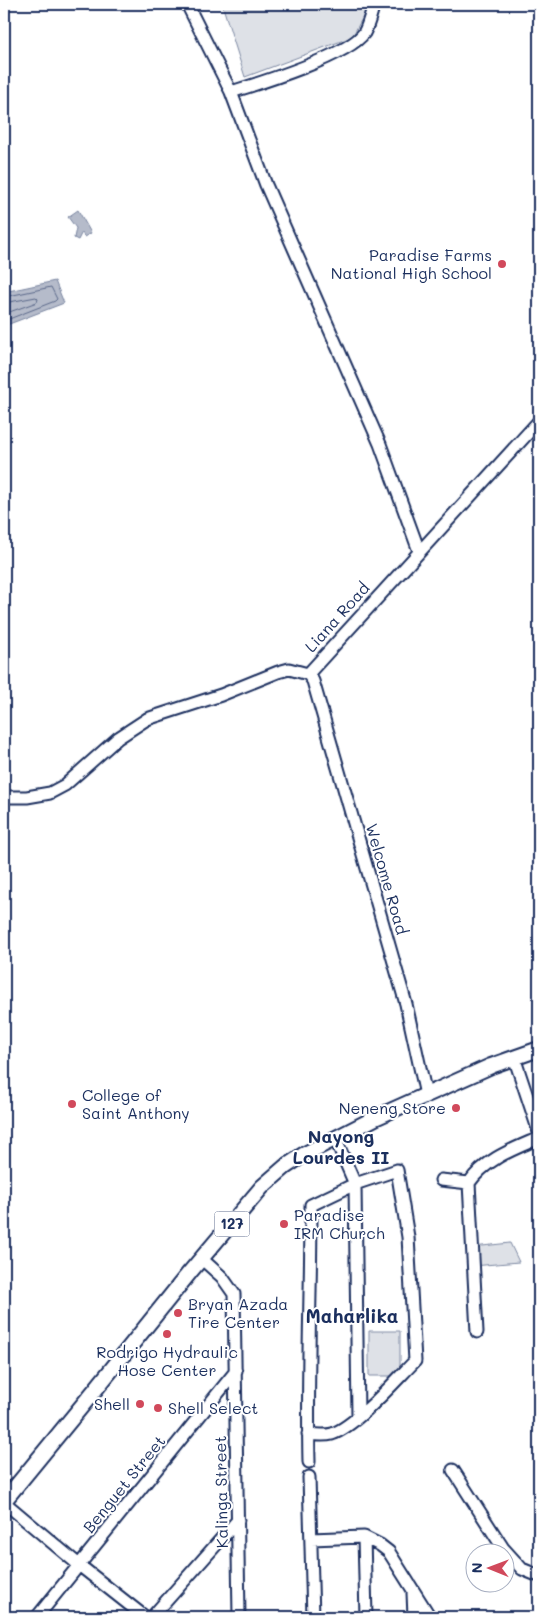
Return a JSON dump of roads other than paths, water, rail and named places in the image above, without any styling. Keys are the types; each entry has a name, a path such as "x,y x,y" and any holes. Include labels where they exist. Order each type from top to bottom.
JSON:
{"main road":[{"name":"127","path":"4,1501 162,1305 262,1188 285,1167 335,1138 377,1117 514,1057 539,1049"}],"street":[{"path":"187,4 231,92 266,185 380,444 419,551"},
{"path":"231,92 336,54 363,34 374,4"},
{"name":"Liana Road","path":"4,797 28,797 50,793 65,785 118,738 147,719 221,695 278,672 289,669 308,674 539,421"},
{"name":"Welcome Road","path":"308,674 313,681 406,1004 426,1095"},
{"path":"514,1057 539,1132"},
{"path":"335,1138 355,1184 358,1417"},
{"path":"477,1332 469,1183 486,1164 539,1138"},
{"path":"308,1434 332,1434 345,1428 415,1361 408,1237 397,1170 355,1184 311,1205 308,1434 309,1462"},
{"path":"442,1180 469,1183"},
{"name":"Kalinga Street","path":"202,1259 222,1277 234,1294 239,1617"},
{"name":"Benguet Street","path":"37,1617 236,1371"},
{"path":"454,1470 503,1548 522,1569 539,1576"},
{"path":"309,1477 313,1617"},
{"path":"4,1501 79,1565 145,1617"},
{"path":"152,1617 238,1520"},
{"path":"311,1539 364,1537 380,1545 389,1552 413,1593 430,1617"},
{"path":"364,1537 366,1617"},
{"path":"413,1593 414,1617"}],"water":[{"path":"78,210 91,233 84,237 82,232 78,240 74,238 76,228 68,217"},
{"path":"55,281 64,303 4,326 4,292"}],"place":[{"name":"Paradise Farms National High School","path":"502,264"},
{"name":"College of Saint Anthony","path":"72,1104"},
{"name":"Neneng Store","path":"456,1108"},
{"name":"Paradise IRM Church","path":"284,1224"},
{"name":"Bryan Azada Tire Center","path":"178,1313"},
{"name":"Rodrigo Hydraulic Hose Center","path":"167,1334"},
{"name":"Shell","path":"140,1404"},
{"name":"Shell Select","path":"158,1408"}],"district":[{"name":"Nayong Lourdes II","path":"341,1147"},
{"name":"Maharlika","path":"352,1316"}]}
